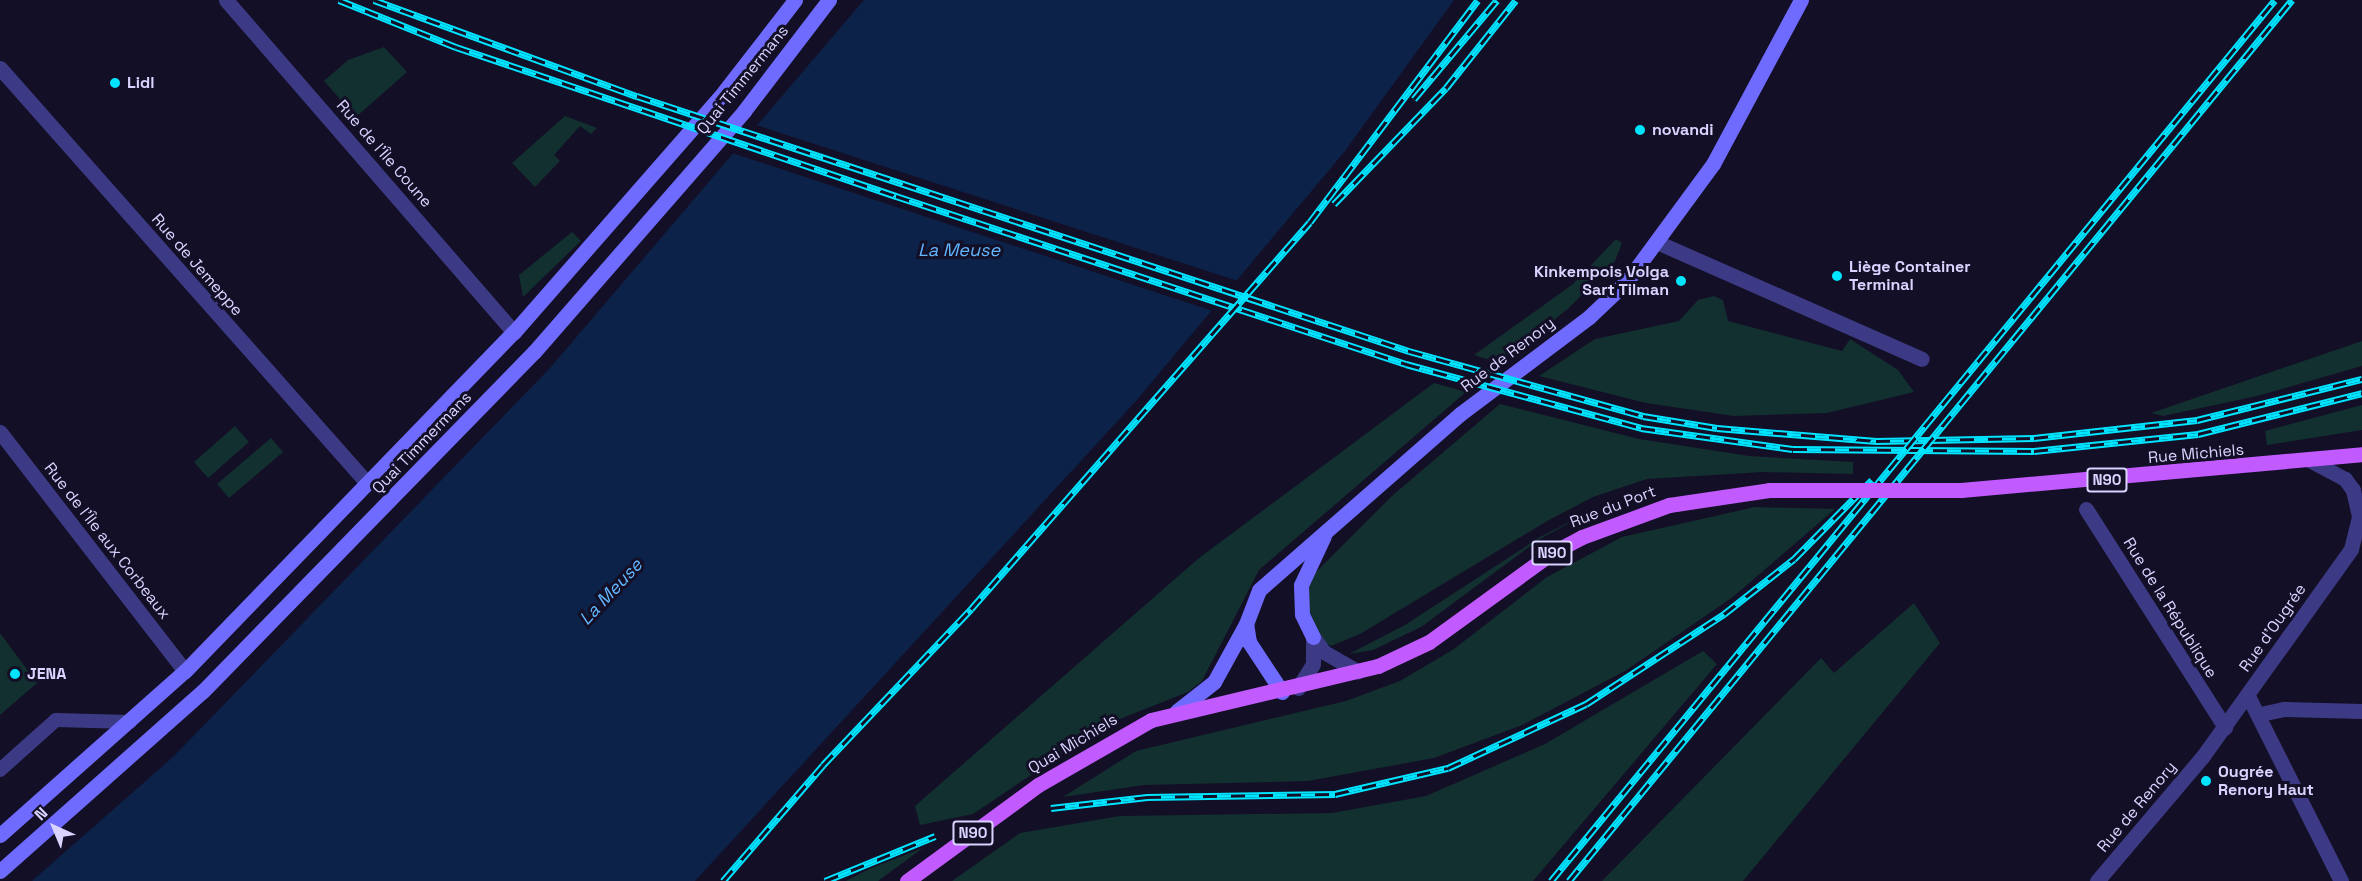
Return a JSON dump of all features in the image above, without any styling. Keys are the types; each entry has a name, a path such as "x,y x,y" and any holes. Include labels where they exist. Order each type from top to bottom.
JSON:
{"main road":[{"name":"Quai Timmermans","path":"0,835 185,671 514,332 719,98 795,0"},
{"name":"Quai Timmermans","path":"0,871 203,691 534,352 744,111 829,0"},
{"name":"Rue de Renory","path":"1177,711 1214,682 1246,624 1264,585 1304,546 1324,536 1460,414 1589,317 1659,243 1713,164 1801,0"},
{"name":"Rue Michiels","path":"1961,490 2253,467 2362,454"},
{"name":"Rue du Port","path":"1282,692 1358,672 1429,642 1550,554 1582,537 1670,505 1769,490 1961,490"},
{"name":"Rue de Renory","path":"1313,637 1302,614 1301,591 1324,536"},
{"path":"1246,624 1252,652 1282,692"},
{"name":"Quai Michiels","path":"907,881 1079,758 1177,711 1282,692"}],"street":[{"name":"Rue de l'Île Coune","path":"226,0 514,332"},
{"name":"Rue de Jemeppe","path":"0,68 368,484"},
{"path":"1659,243 1922,359"},
{"name":"Rue de l'Île aux Corbeaux","path":"0,432 185,671"},
{"name":"Rue d'Ougrée","path":"2203,756 2356,546 2361,513 2345,478 2310,460"},
{"name":"Rue de la République","path":"2086,509 2225,727"},
{"name":"Rue de Renory","path":"1313,637 1324,652 1358,672"},
{"name":"Rue de Renory","path":"1298,688 1313,664 1313,637"},
{"path":"2248,696 2260,714 2341,881"},
{"path":"2260,714 2284,709 2362,711"},
{"name":"Rue de Renory","path":"2097,881 2203,756"}],"lane":[{"path":"0,770 56,720 130,722"}],"green space":[{"path":"384,47 407,72 356,117 324,81 348,60"},
{"path":"565,116 597,128 591,134 580,126 554,155 560,161 535,187 512,163"},
{"path":"572,232 581,241 523,297 519,275"},
{"path":"1616,239 1622,243 1615,261 1569,308 1499,363 1474,355 1573,284"},
{"path":"1714,296 1723,300 1728,321 1842,351 1850,339 1898,370 1914,392 1827,413 1734,416 1646,403 1539,376 1595,339 1679,321 1698,300"},
{"path":"2362,341 2362,366 2257,396 2163,416 2151,413"},
{"path":"1434,383 1466,392 1259,570 1202,681 1188,692 1107,724 973,814 920,825 915,806 1199,558"},
{"path":"1500,404 1639,439 1749,456 1853,462 1853,474 1763,472 1647,479 1593,497 1549,520 1360,634 1331,646 1323,641 1304,599 1312,576 1393,495"},
{"path":"2362,405 2362,430 2267,445 2265,431"},
{"path":"235,426 249,442 208,478 194,462"},
{"path":"271,438 283,452 229,498 217,484"},
{"path":"1755,507 1835,509 1733,597 1625,671 1522,725 1434,758 1308,781 1144,785 1063,797 1136,751 1346,701 1400,681 1454,649 1547,577 1622,537"},
{"path":"1591,511 1540,539 1421,627 1373,650 1349,654 1405,625 1540,537"},
{"path":"1914,603 1940,643 1743,881 1602,881 1821,658 1834,673"},
{"name":"JENA","path":"0,633 37,683 0,715"},
{"path":"1703,651 1717,664 1533,881 952,881 1020,833 1120,816 1332,813 1426,796 1545,744"},
{"path":"923,848 878,881 846,881 869,869"}],"water":[{"name":"La Meuse","path":"864,0 1454,0 1345,151 1136,401 695,881 32,881 174,756 550,368"}],"pier":[{"path":"756,125 1238,281 1213,311 732,153"}],"railway":[{"path":"339,0 456,47 896,196 1406,364 1641,428 1793,449 2034,451 2198,434 2362,393"},
{"path":"374,0 637,96 1409,351 1643,416 1717,428 1876,441 2034,438 2197,420 2362,379"},
{"path":"723,881 823,765 971,609 1310,222 1478,0"},
{"path":"1414,99 1497,0"},
{"path":"1334,204 1446,88 1516,0"},
{"path":"1551,881 2275,0"},
{"path":"1569,881 2292,0"},
{"path":"1051,808 1147,797 1335,794 1448,768 1586,704 1724,614 1794,559 1872,480"},
{"path":"825,881 935,836"}],"place":[{"name":"Lidl","path":"115,83"},
{"name":"novandi","path":"1640,130"},
{"name":"Liège Container Terminal","path":"1837,276"},
{"name":"Kinkempois Volga Sart Tilman","path":"1681,281"},
{"name":"JENA","path":"15,674"},
{"name":"Ougrée Renory Haut","path":"2206,781"}]}
